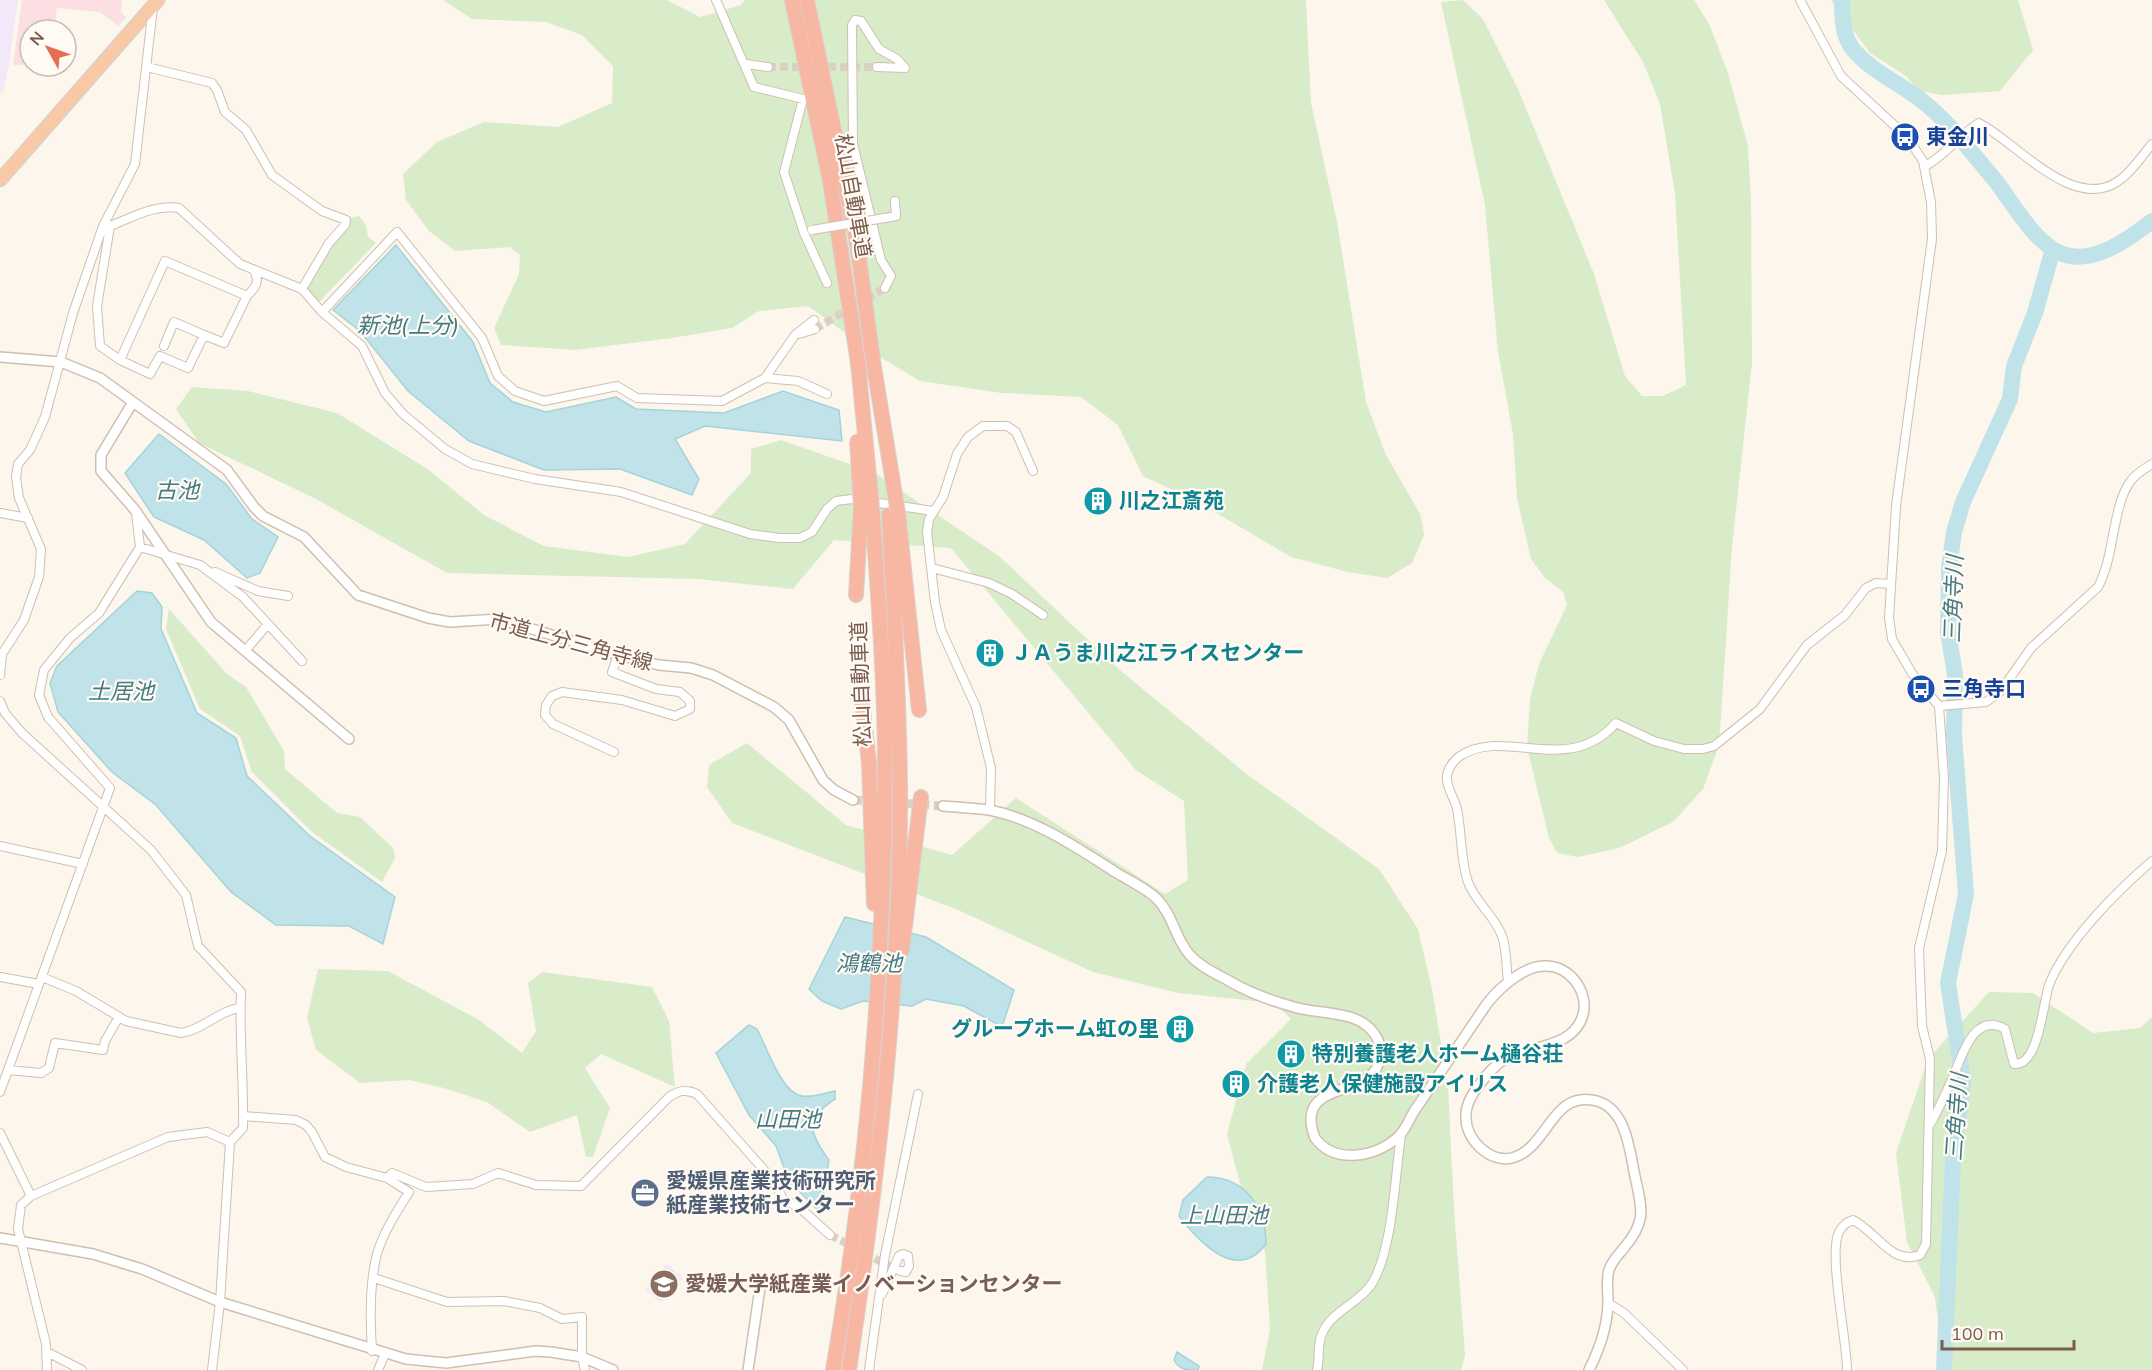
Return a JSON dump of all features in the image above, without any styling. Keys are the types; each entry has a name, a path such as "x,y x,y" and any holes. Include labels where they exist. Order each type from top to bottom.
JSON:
{"highway":[{"name":"松山自動車道","path":"792,0 810,77 848,283 881,639 885,768 878,914"},
{"name":"松山自動車道","path":"807,0 856,237 894,513 902,920 870,1234 849,1370"},
{"path":"0,179 155,2"},
{"path":"856,594 867,507"},
{"path":"894,513 919,710"},
{"path":"833,1370 855,1229 876,1017 878,914 869,763 862,700"},
{"path":"902,920 921,797"}],"street":[{"path":"716,0 746,64 754,87 803,99 784,172 827,283"},
{"path":"1800,0 1841,76 1911,143 1924,167 1931,202 1932,239 1896,506 1888,618 1892,639 1913,675 1939,705 1944,778 1942,851 1918,948 1922,1026 1930,1059 1926,1244 1920,1255 1908,1260 1896,1256 1866,1227 1853,1220 1847,1222 1839,1233 1835,1253 1847,1370"},
{"path":"0,675 2,654 24,620 39,578 41,549 19,498 16,477 18,464 30,450 45,417 73,313 107,226 135,164 155,2"},
{"path":"877,67 905,68 897,59 879,49 861,21 855,20 852,25 853,144 881,260 891,276 885,288"},
{"path":"746,64 768,67"},
{"path":"147,67 212,83 225,112 246,130 272,175 322,211 346,220 345,225 329,243 303,289"},
{"path":"1924,167 1937,160 1961,134 1979,123 2059,179 2082,190 2097,191 2117,182 2152,144"},
{"path":"808,231 896,216 895,201"},
{"path":"107,226 152,209 168,206 179,208 240,264 303,289 322,312 362,346 385,393 421,432 445,449 489,470 621,492 750,534 779,538 800,538 812,532 827,509 836,501 852,499 933,511"},
{"path":"107,226 97,306 100,346 120,360 150,374 160,356 188,368 204,335"},
{"path":"322,312 397,232 482,338 498,376 515,391 544,401 617,386 638,398 722,401 765,378 795,335 814,320"},
{"path":"120,360 165,261 246,296"},
{"path":"164,346 174,322 224,343 246,296 257,286 258,278 255,270"},
{"path":"795,335 815,329"},
{"path":"159,334 167,338"},
{"name":"市道上分三角寺線","path":"0,357 61,362 100,378 227,470 263,516 304,537 358,595 428,618 450,622 499,619 618,655 659,665 691,668 712,675 774,707 789,720 823,780 834,790 854,800"},
{"path":"765,378 798,381 827,394"},
{"path":"133,402 101,455 100,462 105,476 135,510 206,616 349,739"},
{"path":"990,810 991,768 986,744 976,707 941,630 935,602 927,532 928,519 943,496 957,454 968,437 983,426 1007,426 1016,432 1034,471"},
{"path":"1939,705 1986,702 2000,692 2031,648 2098,587 2105,574 2122,500 2129,483 2152,464"},
{"path":"0,1092 110,788 48,717 39,694 40,683 45,670 70,638 99,613 140,547 135,510"},
{"path":"0,513 28,518"},
{"path":"140,547 200,565 258,591 288,596"},
{"path":"200,565 243,597 302,661"},
{"path":"932,568 989,583 1012,594 1042,615"},
{"path":"1508,981 1503,936 1468,883 1457,808 1447,778 1449,770 1458,758 1468,752 1492,748 1565,750 1585,747 1604,736 1616,723 1654,741 1684,749 1703,749 1714,746 1760,709 1807,645 1845,615 1866,588 1875,584 1890,584"},
{"path":"245,651 268,624"},
{"path":"614,752 553,724 546,715 546,705 552,696 562,692 622,700 675,716 690,709 690,701 680,692 656,689 612,672 618,655"},
{"path":"0,704 22,733 151,850 186,895 198,946 241,992 243,1128 230,1142 220,1302 212,1370"},
{"path":"944,806 990,810 1030,824 1156,898 1168,913 1188,953 1199,963 1237,985 1263,998 1297,1008 1345,1016 1370,1027 1379,1043 1380,1055 1375,1071 1356,1086 1333,1091 1318,1101 1312,1115 1312,1131 1325,1149 1347,1155 1373,1152 1401,1135 1484,1006 1508,981 1542,965 1555,968 1573,978 1583,995 1583,1013 1576,1029 1562,1040 1513,1055 1495,1066 1472,1097 1467,1109 1468,1130 1472,1138 1487,1153 1506,1159 1516,1157 1533,1146 1557,1113 1574,1101 1594,1101 1616,1113 1627,1139 1642,1216 1635,1234 1611,1266 1607,1284 1608,1303 1603,1339 1588,1370"},
{"path":"0,846 83,864"},
{"path":"1929,1127 1970,1037 1986,1025 1997,1024 2006,1029 2014,1064 2023,1063 2031,1054 2039,1032 2045,997 2054,974 2099,914 2152,861"},
{"path":"0,976 41,980 76,991 126,1021 182,1033 190,1032 231,1009 241,1008"},
{"path":"8,1070 41,1073 49,1068 55,1043 103,1050 105,1041 119,1017"},
{"path":"387,1178 392,1173 426,1186 473,1184 498,1173 536,1185 580,1186 669,1097 676,1092 690,1090 697,1094 772,1179 783,1199 800,1208 830,1235"},
{"path":"869,1370 877,1306 918,1094"},
{"path":"243,1116 296,1120 306,1125 312,1132 325,1157 346,1167 387,1178 409,1192 395,1214 377,1254 370,1324 372,1351"},
{"path":"47,1370 46,1352 20,1241 18,1220 21,1205 31,1196 168,1137 207,1132 230,1142"},
{"path":"0,1133 31,1196"},
{"path":"1317,1370 1322,1332 1335,1317 1362,1295 1374,1281 1380,1268 1395,1193 1401,1135"},
{"path":"0,1238 93,1254 142,1269 220,1302 372,1351 430,1366 536,1352 582,1357 613,1370"},
{"path":"877,1306 899,1256 903,1254 908,1256 909,1266 906,1272 900,1271"},
{"path":"374,1278 447,1302 504,1300 540,1308 562,1319 582,1317 582,1357 585,1370"},
{"path":"748,1370 761,1281"},
{"path":"1608,1303 1624,1313 1683,1370"},
{"path":"46,1352 82,1370"},
{"path":"378,1370 385,1354"}],"shaded area":[{"path":"0,0 18,0 3,92 0,92"},
{"path":"22,0 122,0 121,12 126,17 118,26 100,12 57,8 56,18 20,18"},
{"path":"18,29 18,65 13,65"},
{"name":"愛媛大学紙産業イノベーションセンター","path":"667,1264 683,1278 661,1303 645,1289"}],"green space":[{"path":"443,0 667,0 700,17 741,5 745,0 1306,0 1311,103 1337,222 1366,402 1385,453 1421,516 1424,535 1412,563 1387,578 1348,572 1291,557 1196,501 1143,476 1118,425 1081,397 1002,393 920,381 870,351 808,306 759,311 732,328 672,338 575,350 501,345 494,328 519,274 520,255 510,247 455,251 429,231 406,200 403,174 437,142 484,122 558,127 612,103 613,66 582,35 546,22 472,19"},
{"path":"1463,0 1483,19 1518,89 1594,274 1625,376 1642,396 1663,396 1686,385 1675,194 1660,104 1643,62 1604,0 1694,0 1709,24 1728,73 1748,146 1751,203 1752,363 1732,547 1719,746 1703,789 1673,822 1619,848 1578,857 1557,853 1549,838 1527,747 1530,699 1539,664 1567,605 1563,592 1545,578 1531,559 1517,498 1513,434 1498,352 1485,205 1441,2"},
{"path":"1831,0 2018,0 2033,50 2000,91 1943,95 1919,91 1906,76 1870,53"},
{"path":"359,216 366,225 368,237 376,243 318,303 305,288 347,219"},
{"path":"192,387 248,391 337,413 429,470 484,515 544,546 628,557 685,544 751,473 751,449 781,440 875,473 999,556 1122,672 1248,775 1379,869 1418,929 1432,989 1448,1086 1465,1355 1461,1370 1262,1370 1270,1330 1265,1251 1247,1210 1227,1134 1246,1064 1291,1019 1274,1003 1178,993 1093,972 958,910 732,823 707,787 709,765 747,743 846,825 952,855 1016,798 1165,894 1188,880 1184,801 1136,770 951,548 834,540 793,589 699,579 447,573 316,499 199,443 176,409"},
{"path":"169,609 227,674 246,687 284,751 285,769 337,813 360,817 394,849 395,858 382,882 312,832 252,772 240,736 200,709 166,629"},
{"path":"318,969 388,971 479,1020 522,1053 536,1031 528,983 542,972 652,987 669,1021 675,1087 601,1054 585,1068 610,1108 593,1157 586,1157 577,1115 530,1132 487,1102 444,1088 409,1080 360,1083 316,1050 307,1018"},
{"path":"1989,992 2033,993 2093,1033 2140,1028 2152,1017 2152,1370 1944,1370 1935,1297 1907,1242 1896,1153 1928,1059"}],"water":[{"name":"新池(上分)","path":"396,245 473,342 490,383 513,402 546,412 616,397 636,409 724,413 783,391 839,410 842,441 705,426 675,439 699,479 692,495 620,469 544,470 469,441 408,391 360,331 333,310"},
{"name":"古池","path":"159,434 226,484 252,519 278,537 260,573 247,578 204,540 154,517 125,473"},
{"name":"土居池","path":"137,591 152,593 162,607 161,629 197,713 236,738 247,776 310,836 395,897 383,944 349,926 276,925 231,892 156,805 112,772 58,712 50,683 57,666"},
{"name":"鴻鶴池","path":"845,917 926,937 1014,990 1002,1027 964,1006 926,999 912,1006 863,1001 841,1009 822,1001 809,989"},
{"name":"山田池","path":"749,1025 757,1029 775,1068 794,1093 810,1096 835,1091 835,1099 818,1113 813,1127 817,1142 829,1160 821,1209 817,1209 789,1181 776,1146 749,1115 716,1053"},
{"name":"上山田池","path":"1207,1177 1232,1182 1251,1197 1262,1218 1266,1244 1255,1255 1243,1260 1220,1255 1197,1237 1179,1216 1183,1200"},
{"path":"1177,1352 1199,1366 1198,1370 1178,1366 1174,1360"}],"waterway":[{"name":"三角寺川","path":"1842,0 1844,31 1852,48 1867,63 1940,116 1997,183 2035,233 2057,252 2081,257 2103,252 2124,241 2152,221"},
{"name":"三角寺川","path":"1944,1370 1953,1159 1963,1081 1948,983 1966,894 1954,735 1955,674 1948,632 1949,568 1954,532 1963,502 2010,399 2014,366 2035,313 2053,249"}],"tunnel":[{"path":"768,67 877,67"},
{"path":"815,329 885,288"},
{"path":"853,800 943,806"},
{"path":"830,1235 854,1247"},
{"path":"864,1253 899,1271"}],"place":[{"name":"東金川","path":"1905,137"},
{"name":"川之江斎苑","path":"1098,501"},
{"name":"ＪＡうま川之江ライスセンター","path":"990,653"},
{"name":"三角寺口","path":"1921,689"},
{"name":"グループホーム虹の里","path":"1180,1029"},
{"name":"特別養護老人ホーム樋谷荘","path":"1291,1054"},
{"name":"介護老人保健施設アイリス","path":"1236,1084"},
{"name":"愛媛県産業技術研究所 紙産業技術センター","path":"645,1193"},
{"name":"愛媛大学紙産業イノベーションセンター","path":"664,1284"}]}
